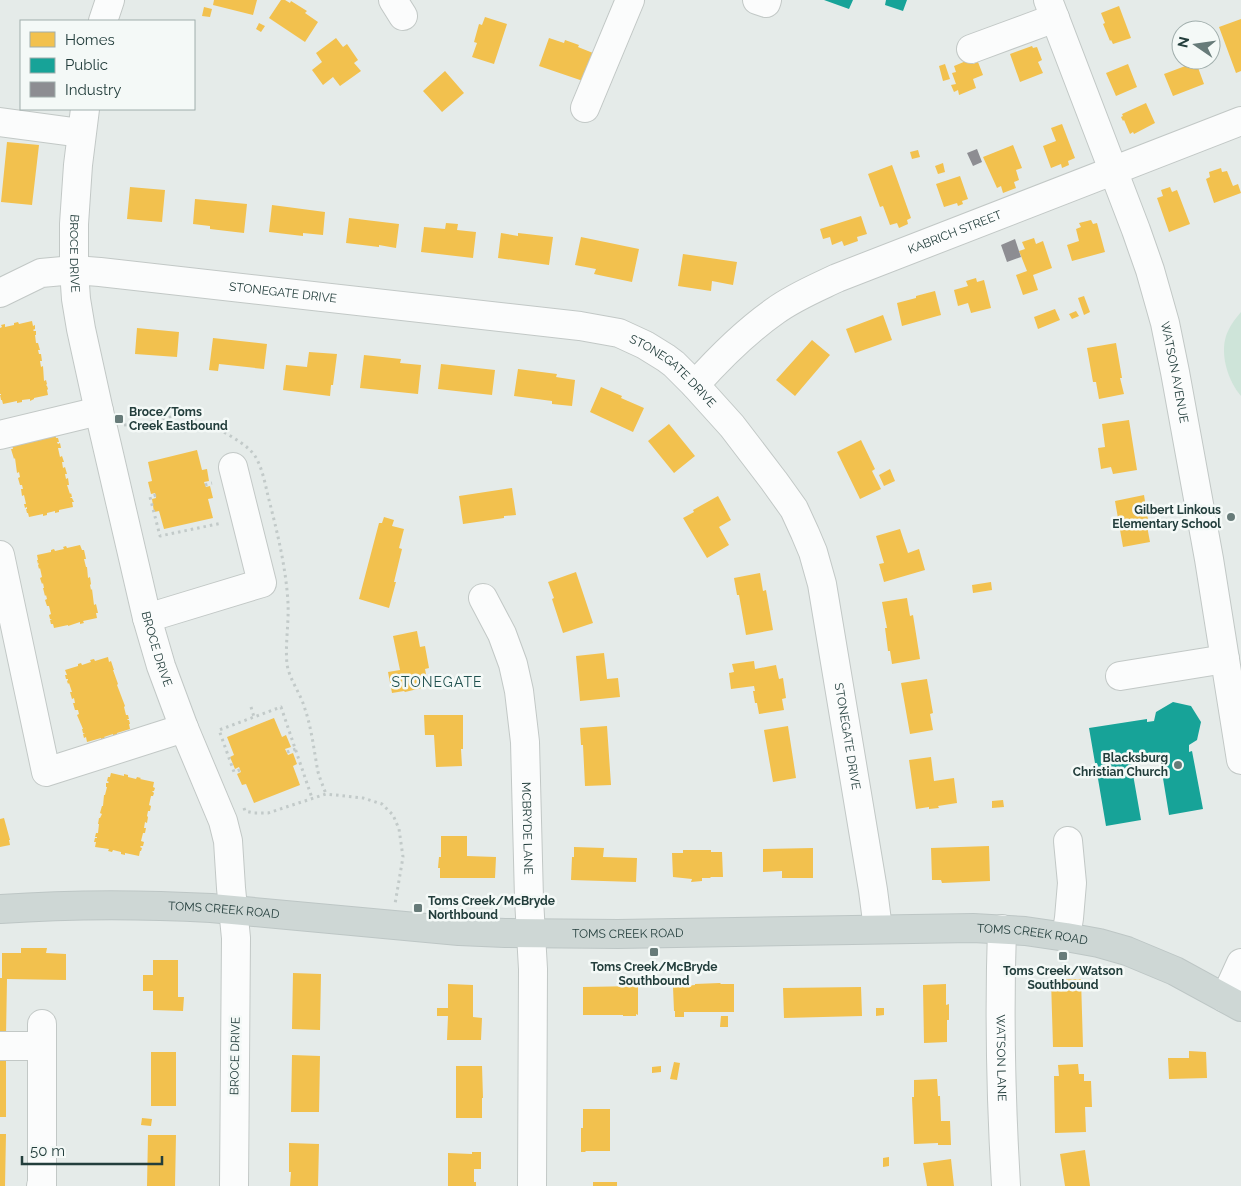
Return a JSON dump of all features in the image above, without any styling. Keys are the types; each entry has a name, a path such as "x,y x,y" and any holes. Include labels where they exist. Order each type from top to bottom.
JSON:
{"main road":[{"name":"TOMS CREEK ROAD","path":"0,909 69,905 185,906 459,931 531,934 1002,929 1099,943 1142,957 1175,971 1233,1002"}],"street":[{"path":"103,20 110,0"},
{"path":"585,108 630,0"},
{"path":"758,0 766,3 767,0"},
{"path":"971,50 1051,9"},
{"name":"WATSON AVENUE","path":"1051,9 1150,270 1165,323 1209,559 1240,752"},
{"path":"0,122 83,121"},
{"name":"BROCE DRIVE","path":"83,121 75,194 74,270 76,298 99,411 147,618 161,666 184,728 223,821 228,841 236,938 234,1186"},
{"name":"KABRICH STREET","path":"695,385 728,349 748,332 776,310 802,295 838,278 1241,121"},
{"name":"STONEGATE DRIVE","path":"0,294 41,273 74,270 100,272 580,326 618,333 656,351 674,364 732,426 784,495 794,509 813,552 822,584 878,929"},
{"path":"0,436 99,411"},
{"path":"147,618 262,583 234,467"},
{"path":"0,554 46,772 184,728"},
{"name":"MCBRYDE LANE","path":"483,598 502,634 513,664 520,691 525,742 533,977 532,1186"},
{"path":"1120,676 1225,658"},
{"path":"1066,937 1072,889 1068,841"},
{"name":"WATSON LANE","path":"1002,929 1000,1034 1006,1186"},
{"path":"1233,1002 1241,963"},
{"path":"0,1046 42,1035 41,1186"}],"path":[{"path":"205,485 212,483"},
{"path":"156,496 150,497 160,536 222,523"},
{"path":"194,528 195,534"},
{"path":"251,707 254,717"},
{"path":"240,770 234,772 219,730 282,707 312,798"},
{"path":"287,752 296,749"},
{"path":"242,806 245,810 254,813 268,813 326,794 363,798 382,804 393,815 399,829 403,857 393,909"}],"green space":[{"path":"1241,312 1241,396 1232,383 1226,368 1224,343 1232,323"}],"building: Homes":[{"path":"214,0 257,0 253,15 213,5"},
{"path":"281,0 290,3 291,1 307,11 305,13 318,22 305,42 269,18"},
{"path":"1119,6 1131,38 1113,44 1103,24 1105,23 1101,13"},
{"path":"204,7 212,9 210,17 202,16"},
{"path":"485,17 507,24 494,64 472,57 477,43 474,42 479,24 482,25"},
{"path":"1241,19 1241,71 1236,73 1221,32 1221,26"},
{"path":"259,23 265,26 261,32 256,29"},
{"path":"336,38 343,47 347,44 358,60 354,63 361,71 340,86 333,77 323,85 312,70 322,62 316,53"},
{"path":"549,38 564,43 565,40 593,53 583,81 539,66"},
{"path":"1032,46 1033,48 1037,47 1042,60 1038,62 1043,73 1020,82 1010,54"},
{"path":"971,59 973,64 978,62 983,75 973,79 976,88 959,95 958,90 954,92 951,85 956,84 952,73 956,72 954,66"},
{"path":"945,64 950,79 943,81 939,66"},
{"path":"1128,64 1137,87 1116,96 1106,73"},
{"path":"1175,70 1199,70 1204,84 1173,96 1164,74"},
{"path":"445,71 464,93 442,112 423,91"},
{"path":"1146,103 1155,123 1134,134 1133,132 1130,134 1121,117 1123,116 1122,114"},
{"path":"1062,124 1075,158 1068,161 1069,165 1062,168 1061,164 1051,168 1043,146 1056,141 1051,128"},
{"path":"7,142 39,145 32,205 1,202"},
{"path":"1013,145 1022,168 1016,170 1019,180 1014,182 1016,188 1003,193 1001,186 997,188 983,157"},
{"path":"918,150 920,157 912,159 910,152"},
{"path":"943,163 945,172 938,174 935,166"},
{"path":"892,165 911,218 907,220 908,224 899,228 897,223 890,225 883,206 880,207 868,174"},
{"path":"1221,168 1222,172 1227,171 1233,186 1238,184 1241,193 1214,203 1206,179 1210,177 1209,172"},
{"path":"960,176 968,199 962,201 963,204 958,206 957,203 944,207 936,184"},
{"path":"130,187 165,190 162,222 127,219"},
{"path":"1170,187 1172,192 1177,190 1190,224 1169,232 1157,198 1163,196 1161,190"},
{"path":"195,199 247,204 244,233 210,229 210,226 193,224"},
{"path":"272,205 325,212 323,235 303,233 303,236 269,232"},
{"path":"861,216 867,234 857,237 858,241 844,246 842,241 832,245 830,237 823,239 820,229"},
{"path":"349,218 399,224 396,248 346,243"},
{"path":"1091,220 1093,224 1097,223 1105,252 1072,261 1067,245 1079,241 1076,229 1081,227 1079,223"},
{"path":"446,223 458,224 457,230 476,232 473,258 421,252 424,227 445,229"},
{"path":"501,233 518,236 518,233 553,237 549,265 498,258"},
{"path":"581,237 639,249 632,282 594,274 596,269 575,265"},
{"path":"1034,238 1036,244 1043,241 1052,268 1033,275 1038,290 1023,295 1016,275 1027,271 1019,251 1025,249 1022,242"},
{"path":"683,254 737,262 733,285 712,281 711,291 678,286"},
{"path":"976,278 977,282 984,280 991,308 971,313 968,303 958,306 954,290 968,286 966,281"},
{"path":"935,291 941,315 902,326 897,303"},
{"path":"1084,296 1090,312 1084,315 1078,298"},
{"path":"1055,309 1060,320 1038,329 1034,317"},
{"path":"1076,311 1079,316 1072,319 1069,314"},
{"path":"883,315 892,340 855,353 846,329"},
{"path":"32,321 33,326 35,325 33,330 36,331 36,343 38,343 40,350 38,350 39,354 41,354 41,367 43,366 44,381 46,380 48,395 34,398 30,401 30,399 17,403 17,401 3,404 0,395 1,325 5,324 5,327 18,322 19,324"},
{"path":"137,328 179,332 177,357 135,354"},
{"path":"213,338 267,344 264,369 219,364 218,371 209,370"},
{"path":"812,340 830,355 795,396 776,380"},
{"path":"1116,343 1124,394 1099,399 1096,382 1093,382 1087,348"},
{"path":"309,352 337,354 330,396 283,390 286,365 307,367"},
{"path":"364,355 401,359 400,363 421,365 418,394 360,388"},
{"path":"441,364 495,370 492,395 438,389"},
{"path":"518,369 557,374 556,377 575,380 572,406 552,404 552,401 514,396"},
{"path":"601,387 644,408 633,432 590,412"},
{"path":"1129,420 1137,470 1113,474 1111,467 1101,469 1098,448 1105,447 1102,424"},
{"path":"669,424 695,456 674,473 648,441"},
{"path":"55,434 56,438 58,438 58,444 60,443 61,448 58,448 60,457 62,456 64,462 62,462 63,468 65,467 67,474 65,474 66,479 68,478 69,485 67,485 72,497 70,497 74,502 72,502 73,507 59,510 59,512 55,513 55,511 47,513 47,515 43,516 43,514 29,517 27,507 25,508 24,504 26,504 24,495 22,496 21,489 23,489 18,478 20,477 19,472 17,473 15,458 11,449 13,449 12,445"},
{"path":"861,440 875,469 872,471 881,489 860,499 837,452"},
{"path":"197,450 202,470 207,469 209,481 204,482 206,487 210,486 213,498 208,499 213,518 164,529 159,511 154,512 152,499 156,498 155,493 151,494 148,482 152,481 148,462"},
{"path":"890,469 895,481 884,486 879,475"},
{"path":"512,488 516,515 463,524 459,496"},
{"path":"1144,495 1150,542 1123,547 1115,501"},
{"path":"718,496 731,520 719,527 729,545 707,558 683,518"},
{"path":"384,517 394,520 392,526 404,529 399,548 402,549 394,582 396,582 389,608 359,599 379,523 382,523"},
{"path":"900,529 908,553 919,549 925,570 884,582 879,564 884,563 876,536"},
{"path":"80,545 82,550 84,550 86,559 84,559 88,578 90,577 94,605 96,604 98,613 96,613 97,618 83,621 84,623 80,624 80,622 54,628 50,620 52,619 50,619 49,615 51,614 49,606 47,606 45,600 47,599 40,578 42,577 37,555 51,552 54,549 55,551 64,549 63,547 66,546 67,548"},
{"path":"576,572 593,623 563,633 548,582"},
{"path":"760,573 763,591 766,590 773,630 746,635 734,578"},
{"path":"991,582 992,590 973,593 972,585"},
{"path":"907,598 910,616 913,615 920,659 892,664 890,651 888,651 885,628 887,628 882,602"},
{"path":"417,631 420,647 425,646 429,668 425,669 428,685 405,692 392,693 388,672 400,670 393,636"},
{"path":"604,653 607,679 618,678 620,697 580,701 576,656"},
{"path":"108,657 114,670 126,715 128,715 129,719 127,719 129,720 130,729 117,733 117,735 113,736 113,734 87,742 77,715 79,714 78,710 75,710 74,698 72,699 70,692 72,692 67,681 68,679 66,679 65,670 78,666 81,663 82,665 91,662 90,660 94,659 95,661"},
{"path":"754,661 755,669 776,665 779,679 783,678 786,698 782,699 784,710 759,714 757,703 755,703 754,686 731,689 729,673 734,672 732,664"},
{"path":"927,679 933,713 930,714 933,730 910,734 901,683"},
{"path":"424,715 463,715 462,766 436,767 434,735 425,735"},
{"path":"274,718 282,737 286,735 291,747 285,749 288,755 293,753 297,764 293,766 300,785 254,803 246,784 242,785 237,774 241,772 239,767 235,769 230,757 234,755 227,737"},
{"path":"607,726 611,785 585,786 583,745 581,745 580,728"},
{"path":"788,726 796,778 773,782 764,730"},
{"path":"931,757 934,781 954,778 957,803 938,806 939,808 916,809 909,760"},
{"path":"111,773 124,776 124,774 128,775 128,777 136,779 137,777 154,782 153,787 155,788 152,791 154,793 151,796 150,811 148,811 147,823 145,822 144,828 146,828 145,833 143,833 141,841 144,842 143,846 140,847 142,848 139,856 125,853 125,855 121,854 121,852 113,850 112,852 108,851 109,849 95,847 96,842 94,842 95,838 97,838 95,837 96,833 98,833 99,818 102,814 100,813 107,787 106,783 109,782 107,781"},
{"path":"1003,800 1004,807 992,808 992,801"},
{"path":"4,818 10,845 0,847 0,819"},
{"path":"441,836 467,836 467,856 496,857 495,878 440,878 440,868 438,868 439,857 441,857"},
{"path":"989,846 990,881 942,883 941,880 932,880 931,848"},
{"path":"574,847 604,848 603,857 637,858 636,882 571,880"},
{"path":"813,848 813,878 782,878 782,871 763,872 763,849"},
{"path":"683,850 722,852 723,877 702,878 702,881 691,882 692,879 673,877 672,853 683,853"},
{"path":"21,948 47,948 46,953 66,954 66,980 7,979 6,1036 0,1036 2,953 21,953"},
{"path":"153,960 178,960 178,997 184,997 183,1011 153,1010 153,991 143,991 143,975 153,975"},
{"path":"293,973 321,974 320,1030 292,1029"},
{"path":"1081,979 1083,1047 1053,1047 1051,980"},
{"path":"720,983 734,984 734,1012 684,1012 684,1017 675,1017 673,987"},
{"path":"448,984 473,985 473,1017 482,1018 481,1040 447,1040 448,1016 437,1016 437,1008 448,1008"},
{"path":"946,984 946,1005 949,1004 947,1042 924,1043 923,985"},
{"path":"638,986 638,1015 583,1015 583,987"},
{"path":"861,987 862,1016 784,1018 783,988"},
{"path":"876,1008 884,1008 884,1015 876,1016"},
{"path":"721,1016 728,1016 728,1027 720,1027"},
{"path":"1189,1051 1206,1052 1207,1078 1169,1079 1168,1058 1189,1058"},
{"path":"151,1052 176,1052 176,1106 151,1106"},
{"path":"0,1053 6,1053 6,1117 0,1117"},
{"path":"292,1055 320,1056 319,1112 291,1112"},
{"path":"674,1062 680,1063 677,1080 670,1079"},
{"path":"1078,1064 1079,1074 1084,1074 1084,1081 1091,1081 1092,1107 1085,1107 1086,1132 1055,1133 1054,1076 1059,1076 1058,1065"},
{"path":"456,1066 482,1066 482,1118 456,1118"},
{"path":"661,1066 661,1072 652,1073 652,1067"},
{"path":"937,1079 941,1121 950,1121 951,1145 938,1145 938,1143 914,1144 912,1097 914,1097 914,1080"},
{"path":"583,1109 610,1109 610,1151 581,1152"},
{"path":"142,1118 152,1119 151,1126 141,1125"},
{"path":"0,1134 6,1134 5,1186 0,1186"},
{"path":"148,1135 176,1135 175,1186 147,1186"},
{"path":"289,1143 319,1144 318,1186 290,1186"},
{"path":"1085,1150 1090,1186 1065,1186 1060,1154"},
{"path":"472,1152 481,1152 481,1169 474,1169 474,1182 476,1182 476,1186 448,1186 448,1153 472,1154"},
{"path":"889,1157 889,1166 883,1167 883,1158"},
{"path":"951,1159 954,1186 927,1186 923,1163"},
{"path":"593,1182 617,1182 617,1186 593,1186"}],"building: Public":[{"path":"824,0 853,0 849,9"},
{"path":"886,0 907,0 903,11 885,5"},
{"name":"Blacksburg Christian Church","path":"1173,702 1191,706 1201,722 1197,740 1189,745 1189,752 1192,751 1203,809 1169,815 1160,760 1150,753 1127,757 1128,763 1131,763 1141,820 1106,826 1096,767 1098,767 1097,763 1095,763 1089,728 1147,719 1147,722 1154,721 1156,712"}],"building: Industry":[{"path":"977,149 982,162 973,166 967,153"},
{"path":"1015,239 1021,257 1007,262 1001,245"}],"place":[{"name":"Broce/Toms Creek Eastbound","path":"119,419"},
{"name":"Gilbert Linkous Elementary School","path":"1231,517"},
{"name":"Blacksburg Christian Church","path":"1178,765"},
{"name":"Toms Creek/McBryde Northbound","path":"418,908"},
{"name":"Toms Creek/McBryde Southbound","path":"654,952"},
{"name":"Toms Creek/Watson Southbound","path":"1063,956"}],"district":[{"name":"STONEGATE","path":"437,682"}]}
